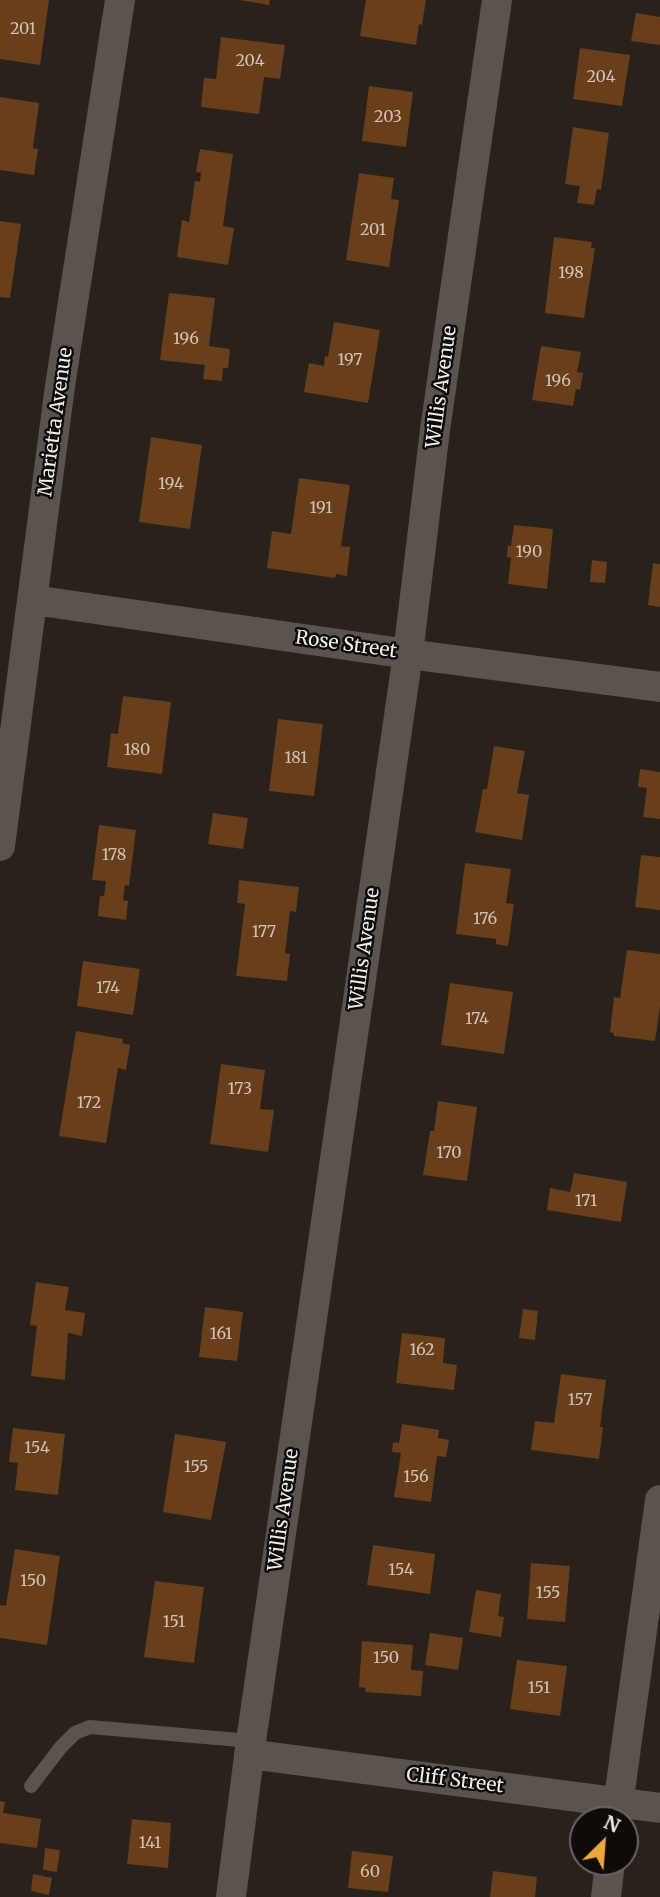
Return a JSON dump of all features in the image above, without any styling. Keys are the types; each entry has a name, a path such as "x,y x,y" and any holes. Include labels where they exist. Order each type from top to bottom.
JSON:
{"street":[{"name":"Marietta Avenue","path":"0,846 60,386 120,0"},
{"name":"Willis Avenue","path":"231,1897 250,1747 408,654 435,430 497,0"},
{"name":"Rose Street","path":"33,600 660,687"},
{"path":"618,1806 660,1500"},
{"name":"Cliff Street","path":"250,1747 588,1806"},
{"name":"Cliff Street","path":"639,1809 660,1808"},
{"path":"606,1897 608,1876"}],"lane":[{"name":"Cliff Street","path":"31,1786 75,1733 90,1727 250,1747"}],"building":[{"path":"0,0 49,0 40,65 0,59"},
{"path":"240,0 270,0 269,5"},
{"path":"366,0 426,0 416,45 360,36"},
{"path":"636,13 660,17 660,45 631,41"},
{"path":"221,37 285,45 280,79 264,77 259,114 201,107 204,78 216,79"},
{"path":"580,48 630,55 622,106 573,99"},
{"path":"369,86 413,92 406,147 362,141"},
{"path":"0,97 39,103 33,148 38,149 34,175 0,170"},
{"path":"573,127 609,133 601,190 597,189 594,205 577,203 580,186 565,184"},
{"path":"200,149 233,154 223,226 234,228 228,265 177,257 182,220 189,222 195,181 200,182 201,173 196,172"},
{"path":"359,173 394,178 391,199 399,200 389,267 346,260"},
{"path":"0,221 21,224 10,298 0,297"},
{"path":"554,237 592,242 591,248 595,248 584,318 545,313"},
{"path":"169,293 215,298 209,346 230,349 228,368 223,368 222,381 203,379 205,365 160,360"},
{"path":"334,322 380,330 368,403 304,392 309,363 324,366 325,356 328,357"},
{"path":"541,346 581,352 577,372 583,373 573,406 532,400"},
{"path":"151,437 202,445 190,529 139,522"},
{"path":"299,478 350,485 341,546 350,547 347,576 336,574 335,578 267,568 272,531 291,534"},
{"path":"514,525 553,529 547,589 508,584 511,558 507,557 508,545 511,546"},
{"path":"592,560 607,562 605,583 590,582"},
{"path":"653,563 660,564 660,607 648,605"},
{"path":"123,696 171,702 162,774 107,767 111,733 118,734"},
{"path":"278,719 323,724 314,796 269,791"},
{"path":"494,746 525,751 517,793 529,795 522,840 475,832 483,789 487,789"},
{"path":"640,769 660,772 660,819 643,817 647,788 638,787"},
{"path":"213,813 248,818 243,849 208,844"},
{"path":"99,825 136,830 129,886 125,885 123,900 128,901 126,920 98,916 100,896 104,896 106,881 92,880"},
{"path":"641,855 660,857 660,910 635,907"},
{"path":"465,863 511,869 506,903 514,904 508,946 496,944 496,939 456,934"},
{"path":"239,880 299,887 296,912 290,911 285,953 290,954 287,981 236,976 245,904 237,903"},
{"path":"627,950 660,954 660,1006 655,1041 614,1036 614,1033 610,1032 614,997 620,998"},
{"path":"83,961 140,969 133,1015 77,1006"},
{"path":"450,983 513,992 504,1054 441,1045"},
{"path":"76,1031 123,1039 122,1043 130,1045 126,1070 118,1068 106,1143 59,1136"},
{"path":"221,1064 265,1070 260,1109 274,1110 268,1152 210,1144"},
{"path":"438,1101 477,1107 467,1181 423,1175"},
{"path":"574,1173 627,1182 621,1222 547,1210 550,1188 570,1192"},
{"path":"36,1282 69,1287 65,1310 85,1313 82,1336 68,1333 65,1380 31,1376 37,1326 30,1325"},
{"path":"205,1307 243,1312 237,1361 199,1357"},
{"path":"523,1309 538,1311 535,1340 519,1338"},
{"path":"402,1333 445,1338 443,1363 457,1365 454,1390 396,1383"},
{"path":"561,1374 606,1380 599,1459 531,1450 535,1421 554,1423"},
{"path":"402,1424 439,1430 438,1438 449,1440 446,1457 437,1456 431,1502 394,1497 401,1453 392,1452 393,1442 399,1443"},
{"path":"13,1428 65,1434 58,1495 15,1490 18,1463 9,1462"},
{"path":"175,1434 226,1442 211,1520 163,1512"},
{"path":"373,1545 435,1554 430,1594 367,1585"},
{"path":"15,1549 60,1556 47,1645 0,1638 0,1605 6,1606"},
{"path":"531,1563 570,1566 565,1622 527,1619"},
{"path":"155,1581 204,1587 194,1663 144,1657"},
{"path":"476,1590 501,1594 498,1616 504,1617 501,1637 469,1632"},
{"path":"430,1633 463,1638 458,1670 425,1665"},
{"path":"362,1641 413,1645 411,1670 423,1671 421,1696 365,1692 366,1688 359,1687"},
{"path":"517,1660 567,1666 560,1716 510,1709"},
{"path":"0,1801 5,1802 3,1813 41,1819 37,1848 0,1843"},
{"path":"132,1819 171,1823 168,1868 127,1864"},
{"path":"45,1848 60,1850 57,1872 43,1870"},
{"path":"352,1851 393,1856 388,1892 348,1888"},
{"path":"493,1871 537,1877 535,1897 490,1897"},
{"path":"33,1874 52,1878 49,1895 31,1891"}]}
